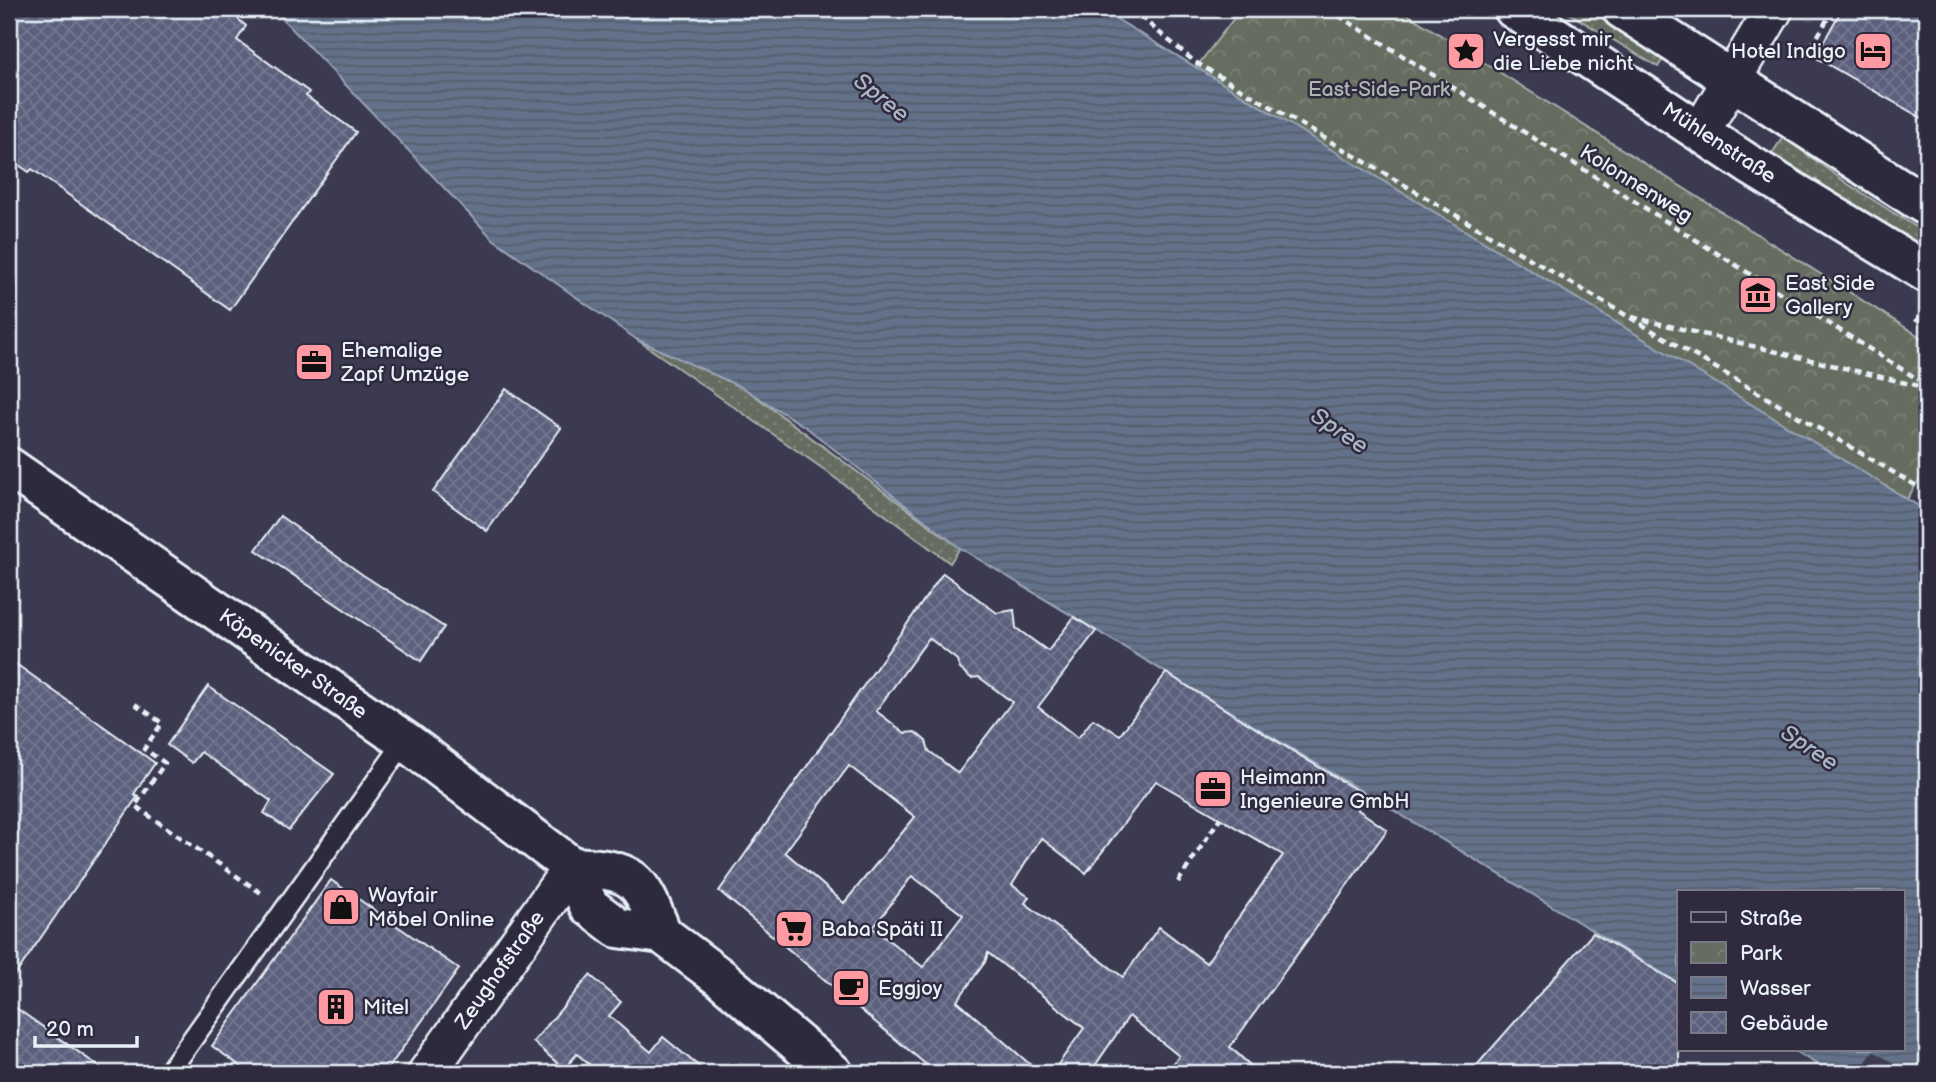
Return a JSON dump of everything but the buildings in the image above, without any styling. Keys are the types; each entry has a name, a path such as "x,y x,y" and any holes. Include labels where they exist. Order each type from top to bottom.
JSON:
{"main road":[{"name":"Mühlenstraße","path":"1514,9 1751,165 1927,273"},
{"path":"1622,9 1927,206"},
{"name":"Köpenicker Straße","path":"9,467 405,741 572,867 589,906 618,928 662,933 723,979 834,1073"}],"street":[{"path":"1701,131 1773,9"},
{"name":"Zeughofstraße","path":"427,1073 572,867"}],"lane":[{"path":"168,1073 405,741"}],"path":[{"path":"1131,9 1195,62 1927,492"},
{"name":"Kolonnenweg","path":"1328,9 1927,387"},
{"path":"1806,57 1833,9"},
{"path":"1628,316 1927,387"},
{"path":"135,705 162,723 144,749 165,763 135,806 285,909"},
{"path":"1178,882 1220,818"}],"green space":[{"name":"East-Side-Park","path":"1241,9 1399,9 1927,341 1927,468 1907,499 1195,69"},
{"path":"1562,9 1589,9 1664,57 1658,67"},
{"path":"1783,137 1848,184 1927,234 1927,253 1771,155"},
{"path":"636,339 743,387 960,548 950,563 819,466"}],"water":[{"name":"Spree","path":"273,9 1100,9 1927,511 1927,1073 1832,1073 1793,1050 1904,1050 1904,890 1677,890 1677,982 960,548 807,428 743,388 636,339 493,239"}],"pier":[{"path":"1873,1051 1911,1073 1859,1073"}],"place":[{"name":"Vergesst mir die Liebe nicht","path":"1466,51"},
{"name":"Hotel Indigo","path":"1873,51"},
{"name":"East Side Gallery","path":"1758,295"},
{"name":"Ehemalige Zapf Umzüge","path":"314,362"},
{"name":"Heimann Ingenieure GmbH","path":"1213,789"},
{"name":"Wayfair Möbel Online","path":"341,907"},
{"name":"Baba Späti II","path":"794,929"},
{"name":"Eggjoy","path":"851,988"},
{"name":"Mitel","path":"336,1007"}]}
